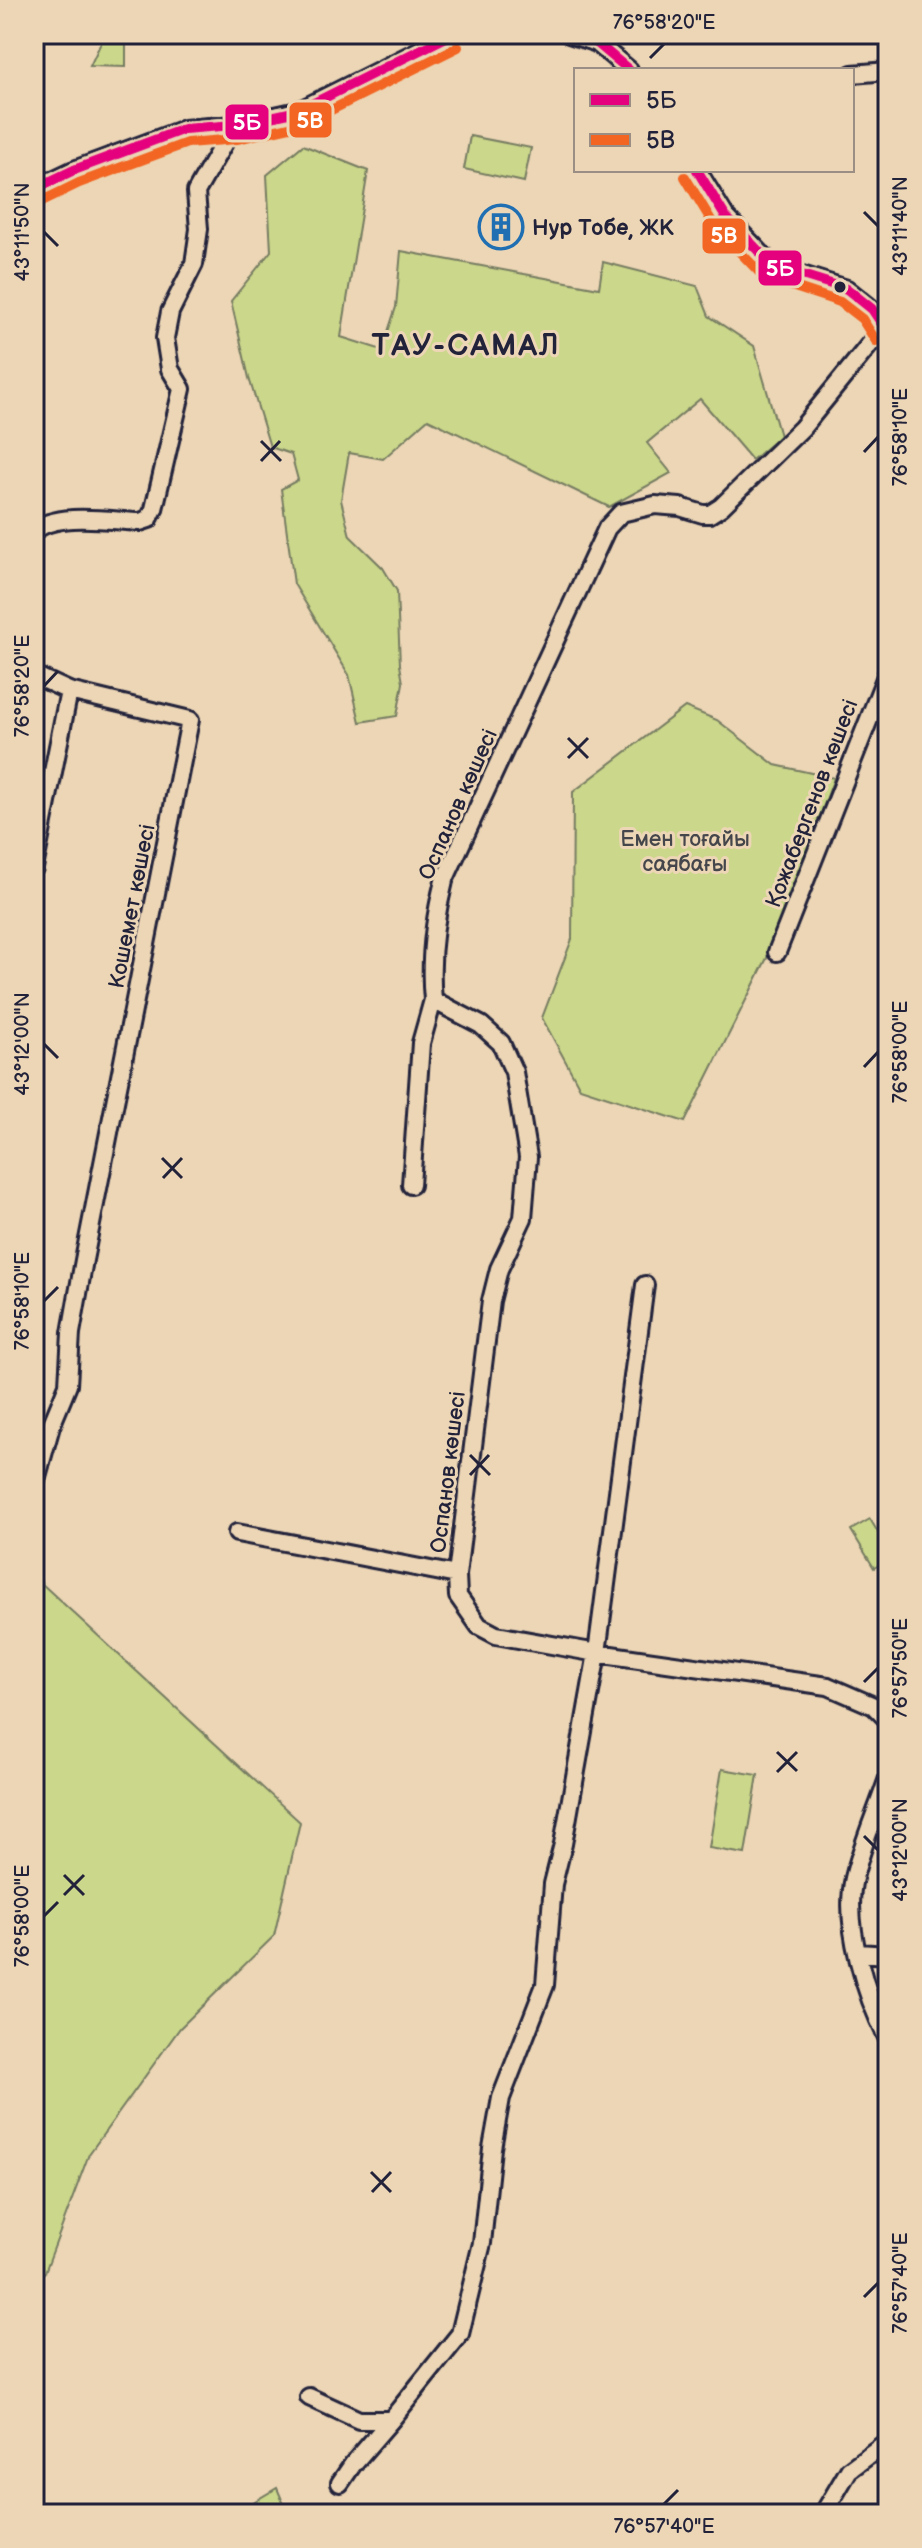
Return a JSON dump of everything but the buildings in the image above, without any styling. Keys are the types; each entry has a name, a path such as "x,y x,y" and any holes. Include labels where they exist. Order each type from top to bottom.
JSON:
{"street":[{"path":"34,189 74,170 184,129 234,125 298,111 452,34"},
{"path":"569,34 597,43 627,68"},
{"path":"854,74 888,71"},
{"path":"34,531 40,526 69,518 140,522 149,519 154,509 182,389 170,369 165,338 170,312 194,264 199,229 196,192 234,125"},
{"name":"Оспанов көшесі","path":"698,172 725,216 773,266 847,289 872,309 886,331 802,428 721,507 710,514 703,514 680,507 655,505 621,513 607,528 444,881 432,948 433,1000 481,1025 501,1043 514,1072 528,1157 523,1218 499,1269 491,1301 457,1575 458,1596 479,1626 496,1635 597,1653 828,1686 874,1706 888,1720"},
{"name":"Қожабергенов көшесі","path":"777,952 888,671"},
{"name":"Кошемет көшесі","path":"34,675 69,691 190,720 84,1260 71,1333 68,1385 51,1426 36,1480"},
{"path":"34,868 69,691"},
{"path":"411,1185 421,1043 433,1000"},
{"path":"340,2483 460,2334 482,2243 492,2148 501,2098 545,1985 553,1884 597,1653 645,1285"},
{"path":"237,1533 457,1575"},
{"path":"888,1778 854,1878 850,1908 862,1976 888,2039"},
{"path":"858,1953 888,1955"},
{"path":"309,2397 359,2420 391,2420"},
{"path":"823,2514 849,2470 888,2441"}],"green space":[{"path":"105,34 126,34 126,67 90,66"},
{"path":"470,136 531,148 524,182 464,169"},
{"path":"303,145 368,171 341,337 382,350 396,307 401,251 599,288 603,262 697,286 709,316 754,346 780,436 752,460 700,399 647,443 671,473 609,507 428,419 383,459 349,453 341,500 350,536 383,568 397,591 403,683 397,716 360,722 349,675 294,584 281,489 298,480 291,454 270,447 249,378 231,301 271,251 267,175"},
{"name":"Емен тоғайы саябағы","path":"685,707 717,720 775,765 834,778 769,954 685,1122 580,1088 542,1018 572,939 573,792"},
{"path":"870,1519 888,1549 888,1560 874,1568 851,1530"},
{"path":"34,1554 41,1583 300,1822 274,1936 180,2028 89,2154 45,2272 34,2282"},
{"path":"722,1769 758,1775 745,1854 709,1848"},
{"path":"277,2488 288,2514 233,2514"}],"transit line":[{"name":"5Б","path":"34,189 74,170 184,129 234,125 298,111 452,34"},
{"name":"5Б","path":"569,34 597,43 627,68"},
{"name":"5В","path":"40,202 79,183 187,143 237,139 303,124 458,47"},
{"name":"5Б","path":"698,172 725,216 773,266 847,289 872,309 888,333"},
{"name":"5В","path":"685,177 714,225 764,277 840,302 862,319 876,341"}],"place":[{"name":"Нур Тобе, ЖК","path":"501,227"}],"district":[{"name":"ТАУ-САМАЛ","path":"466,345"}]}
